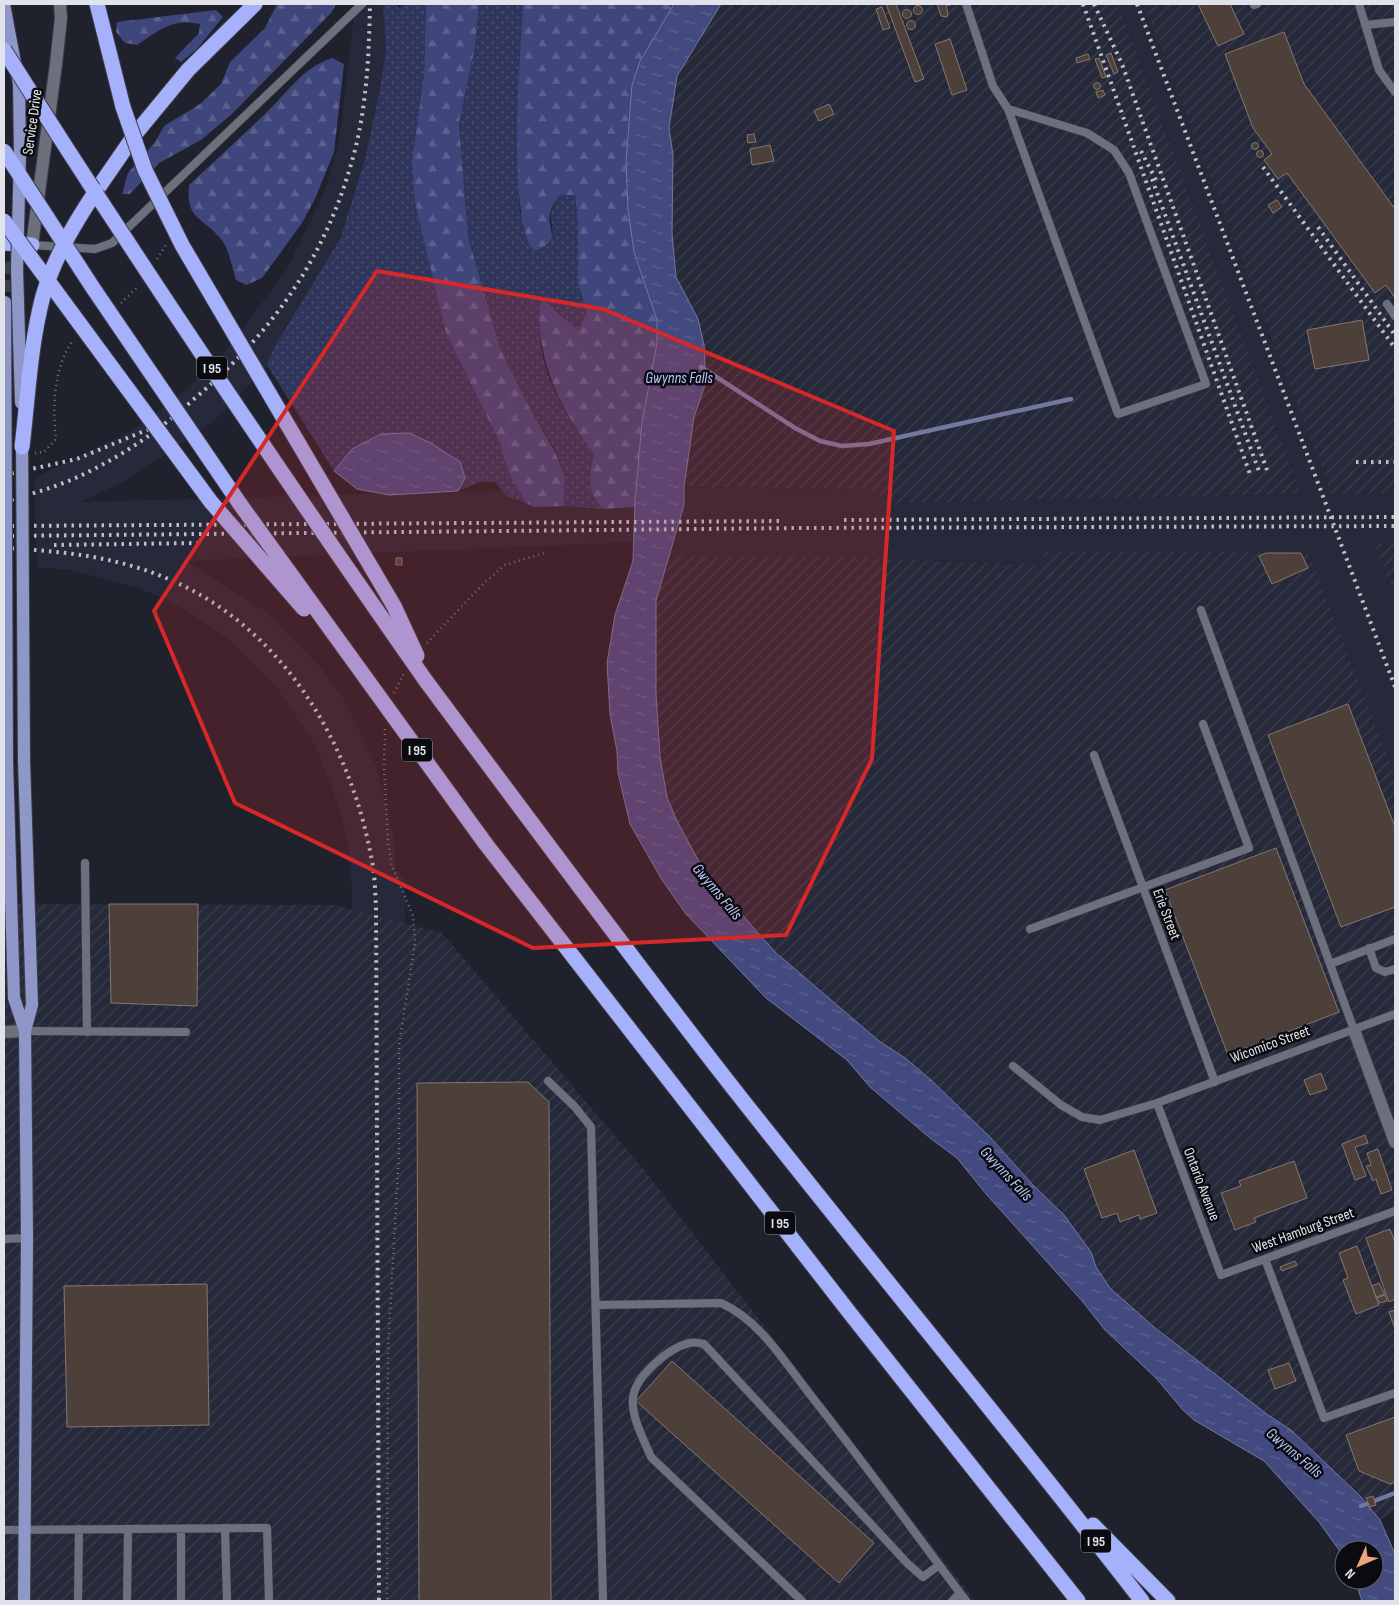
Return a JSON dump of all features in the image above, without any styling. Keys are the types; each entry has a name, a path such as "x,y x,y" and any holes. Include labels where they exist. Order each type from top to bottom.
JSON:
{"highway":[{"path":"98,4 123,107 145,170 163,208 238,344 394,606 413,646 426,681"},
{"path":"22,447 37,324 44,295 67,239 96,191 136,133 188,70 256,4"},
{"name":"I 95","path":"4,50 146,270 298,496 426,681 597,912 726,1079 1049,1481 1142,1601"},
{"name":"I 95","path":"4,151 173,407 348,656 485,843 843,1304 1078,1601"},
{"path":"4,221 211,502 348,656"},
{"path":"4,243 32,245"},
{"path":"1049,1481 1168,1601"}],"main road":[{"path":"4,4 19,84 20,152 17,269 22,447 24,761 32,1005 25,1032 27,1238 24,1601"},
{"path":"5,302 7,762 14,998 25,1032"},
{"path":"4,401 6,415"}],"street":[{"name":"Service Drive","path":"32,245 56,64 61,18 60,4"},
{"path":"1354,1030 1395,1142"},
{"path":"4,1032 25,1032"}],"lane":[{"path":"32,245 95,249 112,243 362,4"},
{"path":"966,4 993,86 1008,108 1118,414 1206,384 1129,173 1114,150 1087,133 1008,108"},
{"path":"1359,4 1378,70 1395,92"},
{"path":"1365,25 1395,22"},
{"path":"1387,304 1395,316"},
{"path":"1201,610 1354,1030"},
{"path":"1030,929 1249,848 1203,724"},
{"name":"Erie Street","path":"1094,756 1215,1082"},
{"path":"85,863 87,1032"},
{"path":"1330,964 1395,939"},
{"path":"1369,948 1376,968 1385,972 1395,969"},
{"name":"Wicomico Street","path":"1013,1066 1061,1106 1082,1117 1100,1120 1157,1103 1395,1014"},
{"path":"25,1032 186,1032"},
{"path":"548,1081 591,1127 603,1601"},
{"name":"Ontario Avenue","path":"1157,1103 1221,1275"},
{"name":"West Hamburg Street","path":"1221,1275 1395,1210"},
{"path":"4,1239 27,1238"},
{"path":"1265,1259 1324,1418 1395,1393"},
{"path":"597,1305 720,1303 737,1310 757,1327 843,1436 966,1601"},
{"path":"802,1601 651,1457 640,1432 633,1400 635,1386 663,1356 690,1342 704,1344 908,1564 923,1577 939,1565"},
{"path":"181,1528 181,1601"},
{"path":"225,1528 227,1601"},
{"path":"4,1530 267,1528 269,1601"},
{"path":"78,1601 79,1529"},
{"path":"128,1529 128,1601"},
{"path":"952,1601 960,1593"}],"path":[{"path":"422,650 441,627 505,565 545,553"},
{"path":"392,697 409,666"},
{"path":"385,724 384,767 388,842 392,866 413,916 415,943 399,1045 399,1152 388,1349 387,1601"}],"highlighted area":[{"path":"377,271 603,309 894,431 872,759 786,935 533,948 235,803 154,611"}],"shaded area":[{"path":"353,4 396,4 382,139 352,234 286,345 214,421 127,480 81,502 641,487 867,489 897,503 1301,494 1118,4 1144,4 1333,494 1395,493 1395,543 1374,544 1395,598 1395,776 1308,551 1042,552 1047,565 843,557 637,556 635,542 186,561 269,614 321,668 343,698 376,766 394,838 396,871 405,881 408,1601 360,1504 352,890 348,843 340,809 315,744 277,687 228,638 170,601 138,588 71,570 37,567 34,478 127,433 169,404 220,358 286,271 326,188 339,142 353,23"},
{"path":"383,4 395,4 399,8 405,4 426,4 424,75 446,333 500,443 509,474 526,503 506,496 495,482 480,482 458,491 465,478 409,433 381,434 352,449 334,471 267,365 274,348 341,237 365,159 379,94 386,51"},
{"path":"479,4 523,4 518,171 520,213 553,234 550,213 560,195 575,194 578,222 578,283 587,312 578,330 544,299 541,341 543,356 552,386 568,415 594,454 590,476 591,490 603,509 564,506 565,477 557,454 527,403 500,348 468,237 459,123 475,47"},
{"path":"721,4 1118,4 1301,494 897,503 867,489 684,487 694,417 706,382 704,345 676,277 672,233 673,155 669,128 677,76"},
{"path":"1144,4 1395,4 1395,493 1332,494"},
{"path":"1374,543 1395,543 1395,598"},
{"path":"1308,551 1395,776 1395,1510 1380,1520 1359,1496 1291,1430 1211,1372 1110,1288 1096,1267 1091,1252 1064,1215 1032,1184 990,1137 931,1080 905,1058 879,1041 775,952 704,871 676,819 667,797 660,757 656,694 656,601 671,556 843,557 1046,565 1042,552"},
{"path":"4,904 334,905 442,933 645,1171 975,1601 4,1601"}],"green space":[{"path":"277,4 336,4 331,13 232,114 201,140 159,163 130,194 122,194 128,173 155,142 164,126 200,104 221,84 230,62 265,28"},
{"path":"426,4 479,4 475,47 459,123 468,237 500,348 527,403 556,454 565,477 564,506 534,507 526,503 509,474 500,443 446,333 415,202 412,162 424,75"},
{"path":"523,4 674,4 640,61 629,115 626,161 628,210 634,252 657,320 657,343 642,422 635,507 603,509 594,497 591,490 590,476 594,454 574,424 557,393 545,360 539,314 543,298 578,330 587,312 578,283 578,222 575,195 560,195 553,206 549,219 552,234 549,243 534,251 525,233 520,205 517,133"},
{"path":"216,10 223,17 197,49 181,62 175,58 199,33 200,24 173,24 159,30 137,45 125,43 116,32 117,22"},
{"path":"332,58 344,64 334,152 315,199 302,223 262,278 246,285 236,280 224,243 193,212 190,205 189,185 265,114 303,75 321,62"}],"water":[{"name":"Gwynns Falls","path":"674,4 721,4 677,76 669,128 673,155 672,233 676,277 698,319 704,345 706,382 694,417 684,487 684,505 656,601 656,694 660,757 667,797 676,819 704,871 775,952 879,1041 905,1058 931,1080 990,1137 1032,1184 1064,1215 1091,1252 1096,1267 1110,1288 1154,1327 1268,1415 1291,1430 1360,1496 1380,1520 1395,1554 1395,1601 1362,1601 1358,1590 1384,1590 1384,1540 1334,1540 1334,1543 1319,1522 1264,1461 1194,1420 1183,1410 1156,1378 1105,1330 1083,1302 987,1195 957,1158 930,1138 870,1087 847,1060 766,998 686,914 662,880 630,824 618,773 617,751 610,714 607,663 615,615 633,561 635,501 642,422 657,343 657,320 634,252 628,210 626,161 632,85 640,61"},
{"path":"409,433 431,443 460,462 465,478 458,491 389,495 357,489 334,471 352,449 381,434"}],"building":[{"path":"886,4 896,4 924,79 915,82"},
{"path":"937,4 953,4 946,6 947,17 941,16"},
{"path":"1198,4 1230,4 1244,34 1218,46"},
{"path":"918,5 923,10 918,15 913,10"},
{"path":"882,7 890,28 883,30 876,9"},
{"path":"907,9 912,14 907,19 902,14"},
{"path":"911,20 916,25 911,30 906,25"},
{"path":"1284,32 1304,84 1395,209 1395,298 1386,285 1375,293 1287,173 1278,179 1264,160 1272,154 1253,128 1225,54"},
{"path":"950,39 967,90 952,95 935,44"},
{"path":"1111,53 1118,72 1114,74 1106,55"},
{"path":"1088,54 1090,59 1077,63 1076,58"},
{"path":"1099,58 1106,77 1102,78 1095,59"},
{"path":"1097,82 1101,86 1097,90 1093,86"},
{"path":"1103,90 1105,95 1098,98 1096,92"},
{"path":"829,104 834,114 819,121 814,111"},
{"path":"754,134 756,142 748,143 747,135"},
{"path":"1255,142 1259,146 1255,150 1251,146"},
{"path":"770,145 774,161 752,165 750,149"},
{"path":"1260,150 1264,154 1260,158 1256,154"},
{"path":"1277,200 1282,207 1273,213 1268,205"},
{"path":"1362,320 1369,360 1315,369 1307,330"},
{"path":"1266,553 1301,553 1308,568 1272,584 1259,556"},
{"path":"396,558 402,558 402,565 396,565"},
{"path":"1348,704 1395,827 1395,907 1341,927 1268,735"},
{"path":"1276,848 1339,1012 1228,1055 1165,890"},
{"path":"109,904 198,904 197,1006 111,1003"},
{"path":"1321,1073 1327,1089 1310,1095 1304,1080"},
{"path":"528,1082 549,1102 551,1601 419,1601 417,1083"},
{"path":"1365,1135 1368,1143 1355,1147 1366,1176 1355,1180 1342,1144"},
{"path":"1378,1149 1392,1190 1381,1194 1376,1179 1373,1181 1366,1166 1371,1165 1367,1153"},
{"path":"1134,1150 1157,1213 1140,1219 1139,1215 1120,1222 1117,1213 1102,1218 1084,1169"},
{"path":"1294,1161 1307,1198 1254,1218 1256,1222 1235,1230 1221,1193 1241,1186 1239,1181"},
{"path":"1390,1229 1395,1242 1395,1299 1389,1302 1366,1238"},
{"path":"1357,1246 1379,1305 1356,1314 1343,1280 1348,1278 1339,1253"},
{"path":"1295,1261 1297,1265 1282,1271 1280,1267"},
{"path":"1379,1283 1385,1294 1376,1297 1372,1286"},
{"path":"207,1284 209,1425 67,1427 64,1286"},
{"path":"1385,1295 1387,1301 1379,1303 1377,1298"},
{"path":"1395,1310 1395,1329 1389,1312"},
{"path":"672,1361 874,1543 839,1583 636,1401"},
{"path":"1289,1363 1296,1381 1275,1389 1268,1370"},
{"path":"1395,1417 1395,1482 1390,1484 1359,1471 1346,1435"},
{"path":"1373,1496 1376,1505 1370,1507 1366,1498"}],"waterway":[{"path":"701,367 795,428 820,441 842,446 869,444 1071,399"},
{"path":"1361,1506 1395,1493"}],"tunnel":[{"path":"4,262 5,302"}],"railway":[{"path":"4,502 71,480 106,463 146,438 223,373 250,346 295,288 314,256 330,223 344,188 355,150 365,96 370,4"},
{"path":"1083,4 1251,477"},
{"path":"1094,4 1122,64 1268,473"},
{"path":"1137,4 1395,687"},
{"path":"1141,151 1157,182"},
{"path":"1263,167 1395,348"},
{"path":"1152,179 1260,474"},
{"path":"1318,227 1395,335"},
{"path":"4,475 77,459 149,429"},
{"path":"1356,462 1395,462"},
{"path":"844,520 1395,517"},
{"path":"4,526 784,521"},
{"path":"4,536 801,528 1395,526"},
{"path":"54,545 199,543"},
{"path":"4,548 66,553 127,564 166,578 207,599 243,625 275,656 303,691 327,729 346,770 361,812 374,875 376,908 379,1601"}]}
